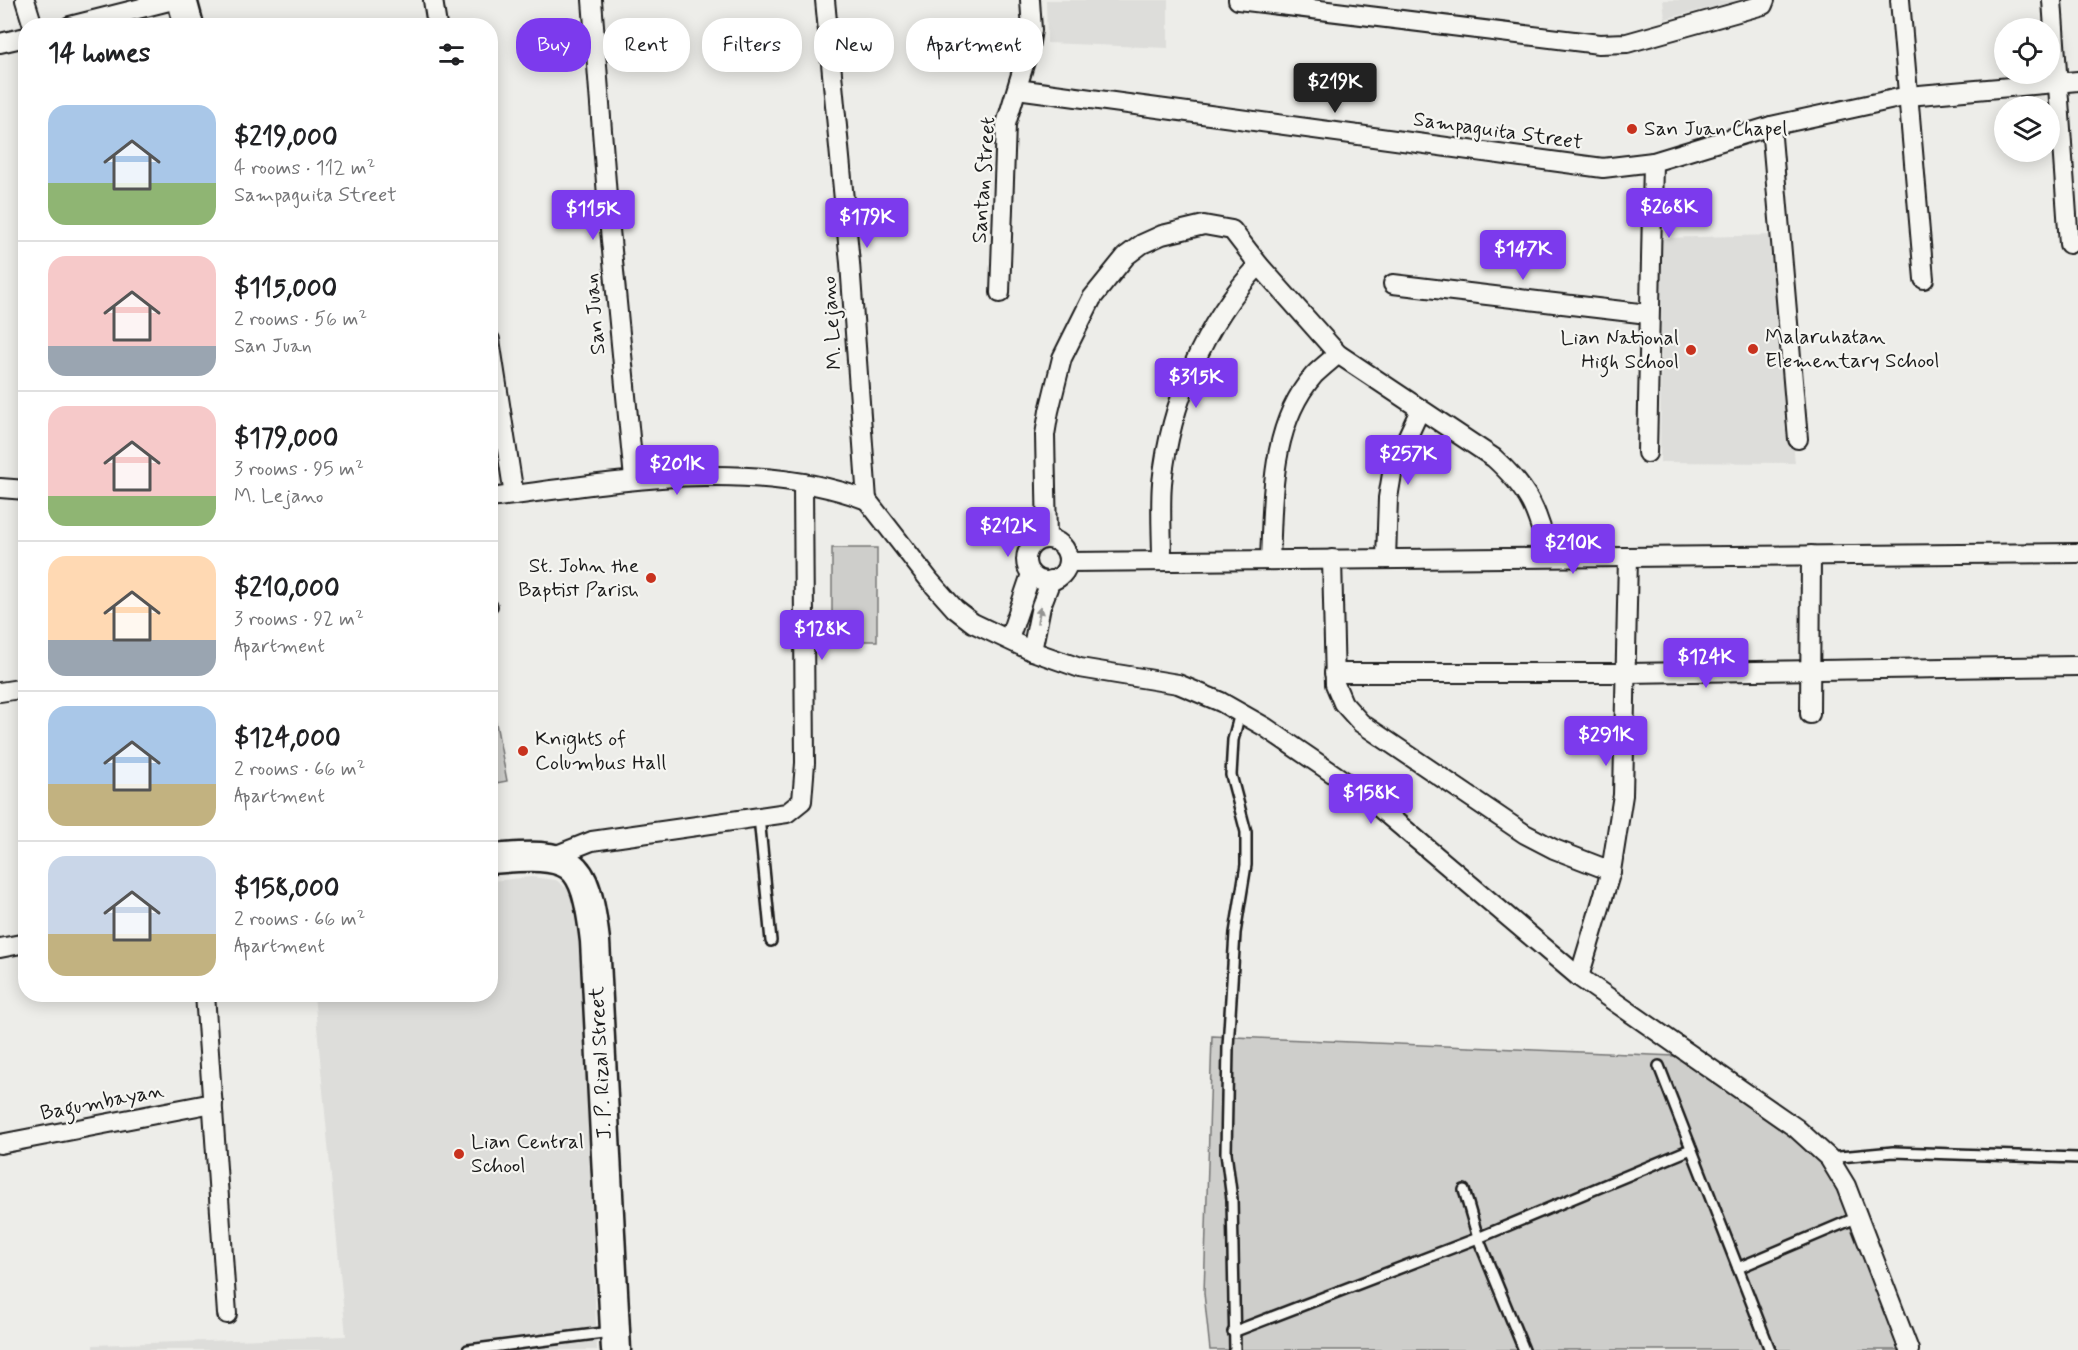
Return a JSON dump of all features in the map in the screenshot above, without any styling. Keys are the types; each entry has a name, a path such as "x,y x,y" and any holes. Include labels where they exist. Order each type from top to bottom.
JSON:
{"main road":[{"path":"182,0 187,18"},
{"path":"498,860 554,856"},
{"name":"J. P. Rizal Street","path":"554,856 577,872 587,886 591,903 595,940 615,1341"}],"street":[{"path":"26,0 31,18"},
{"path":"102,18 173,0"},
{"path":"433,0 436,18"},
{"name":"San Juan","path":"592,0 608,209 634,479"},
{"name":"M. Lejano","path":"825,0 850,263 867,500"},
{"name":"Santan Street","path":"1000,293 1006,124 1029,48 1030,0"},
{"path":"1238,0 1599,44 1627,43 1763,5 1765,0"},
{"path":"1900,0 1924,279"},
{"path":"2052,0 2054,18"},
{"path":"0,43 18,39"},
{"name":"Sampaguita Street","path":"2060,84 2078,81"},
{"path":"2059,84 2069,244"},
{"name":"Sampaguita Street","path":"1017,89 1603,168 1653,162 1771,126 1908,96 2059,84"},
{"path":"1771,126 1798,440"},
{"path":"1647,453 1648,314 1653,162"},
{"path":"1047,539 1045,435 1062,358 1092,298 1126,256 1142,244 1161,235 1204,225 1232,230 1259,265 1338,354 1494,458 1515,478 1538,513 1549,557"},
{"path":"1162,561 1162,484 1169,438 1178,406 1192,366 1208,335 1232,294 1259,265"},
{"path":"1393,284 1648,314"},
{"path":"1270,560 1274,487 1284,434 1291,413 1308,385 1338,354"},
{"path":"498,392 514,495"},
{"path":"1386,559 1388,498 1393,468 1420,410"},
{"path":"498,497 634,479 728,477 802,483 842,491 867,500 955,609 973,623 1032,651 1080,668 1178,684 1221,702 1240,713 1322,764 1363,795 1579,976 1683,1051 1766,1106 1829,1158 1846,1186 1909,1350"},
{"path":"554,856 592,841 787,813 802,801 804,785 802,483"},
{"path":"0,488 18,489"},
{"path":"1047,539 1062,546 1068,562 1062,574 1051,580 1040,580 1031,573 1026,561 1029,548 1047,539"},
{"path":"1068,562 2078,553"},
{"path":"1810,714 1811,555"},
{"path":"1579,976 1611,871 1623,795 1628,557"},
{"path":"1332,559 1334,673 1335,684 1343,703 1361,723 1525,834 1554,849 1611,871"},
{"path":"1009,639 1031,573"},
{"path":"1032,651 1041,606 1051,580"},
{"path":"1334,673 1627,673 2078,666"},
{"path":"0,692 18,689"},
{"path":"0,948 18,945"},
{"path":"206,1002 227,1314"},
{"name":"Bagumbayan","path":"0,1144 213,1103"}],"lane":[{"path":"1235,1350 1232,1199 1226,1153 1228,1047 1235,933 1246,865 1246,832 1231,775 1233,740 1240,713"},
{"path":"759,817 771,941"},
{"path":"1659,1066 1770,1350"},
{"path":"1233,1332 1478,1238 1691,1149"},
{"path":"1829,1158 1893,1152 2078,1158"},
{"path":"1464,1190 1478,1238 1524,1350"},
{"path":"1737,1268 1858,1217"},
{"path":"468,1350 615,1341"}],"shaded area":[{"path":"1046,0 1168,0 1168,48 1047,43"},
{"path":"1663,0 1741,0 1665,19"},
{"path":"1774,235 1795,463 1660,462 1662,238"},
{"path":"832,548 877,548 877,641 832,641"},
{"path":"498,734 507,781 498,783"},
{"name":"Lian Central School","path":"531,877 556,880 569,890 580,915 597,1350 93,1350 93,1345 346,1336 315,1002 498,1002 498,880"},
{"path":"1212,1036 1675,1056 1786,1131 1818,1159 1831,1175 1902,1350 1210,1350 1204,1293"}],"place":[{"name":"San Juan Chapel","path":"1632,129"},
{"name":"Malaruhatan Elementary School","path":"1753,349"},
{"name":"Lian National High School","path":"1691,350"},
{"name":"St. John the Baptist Parish","path":"651,578"},
{"name":"Knights of Columbus Hall","path":"523,751"},
{"name":"Lian Central School","path":"459,1154"}]}
